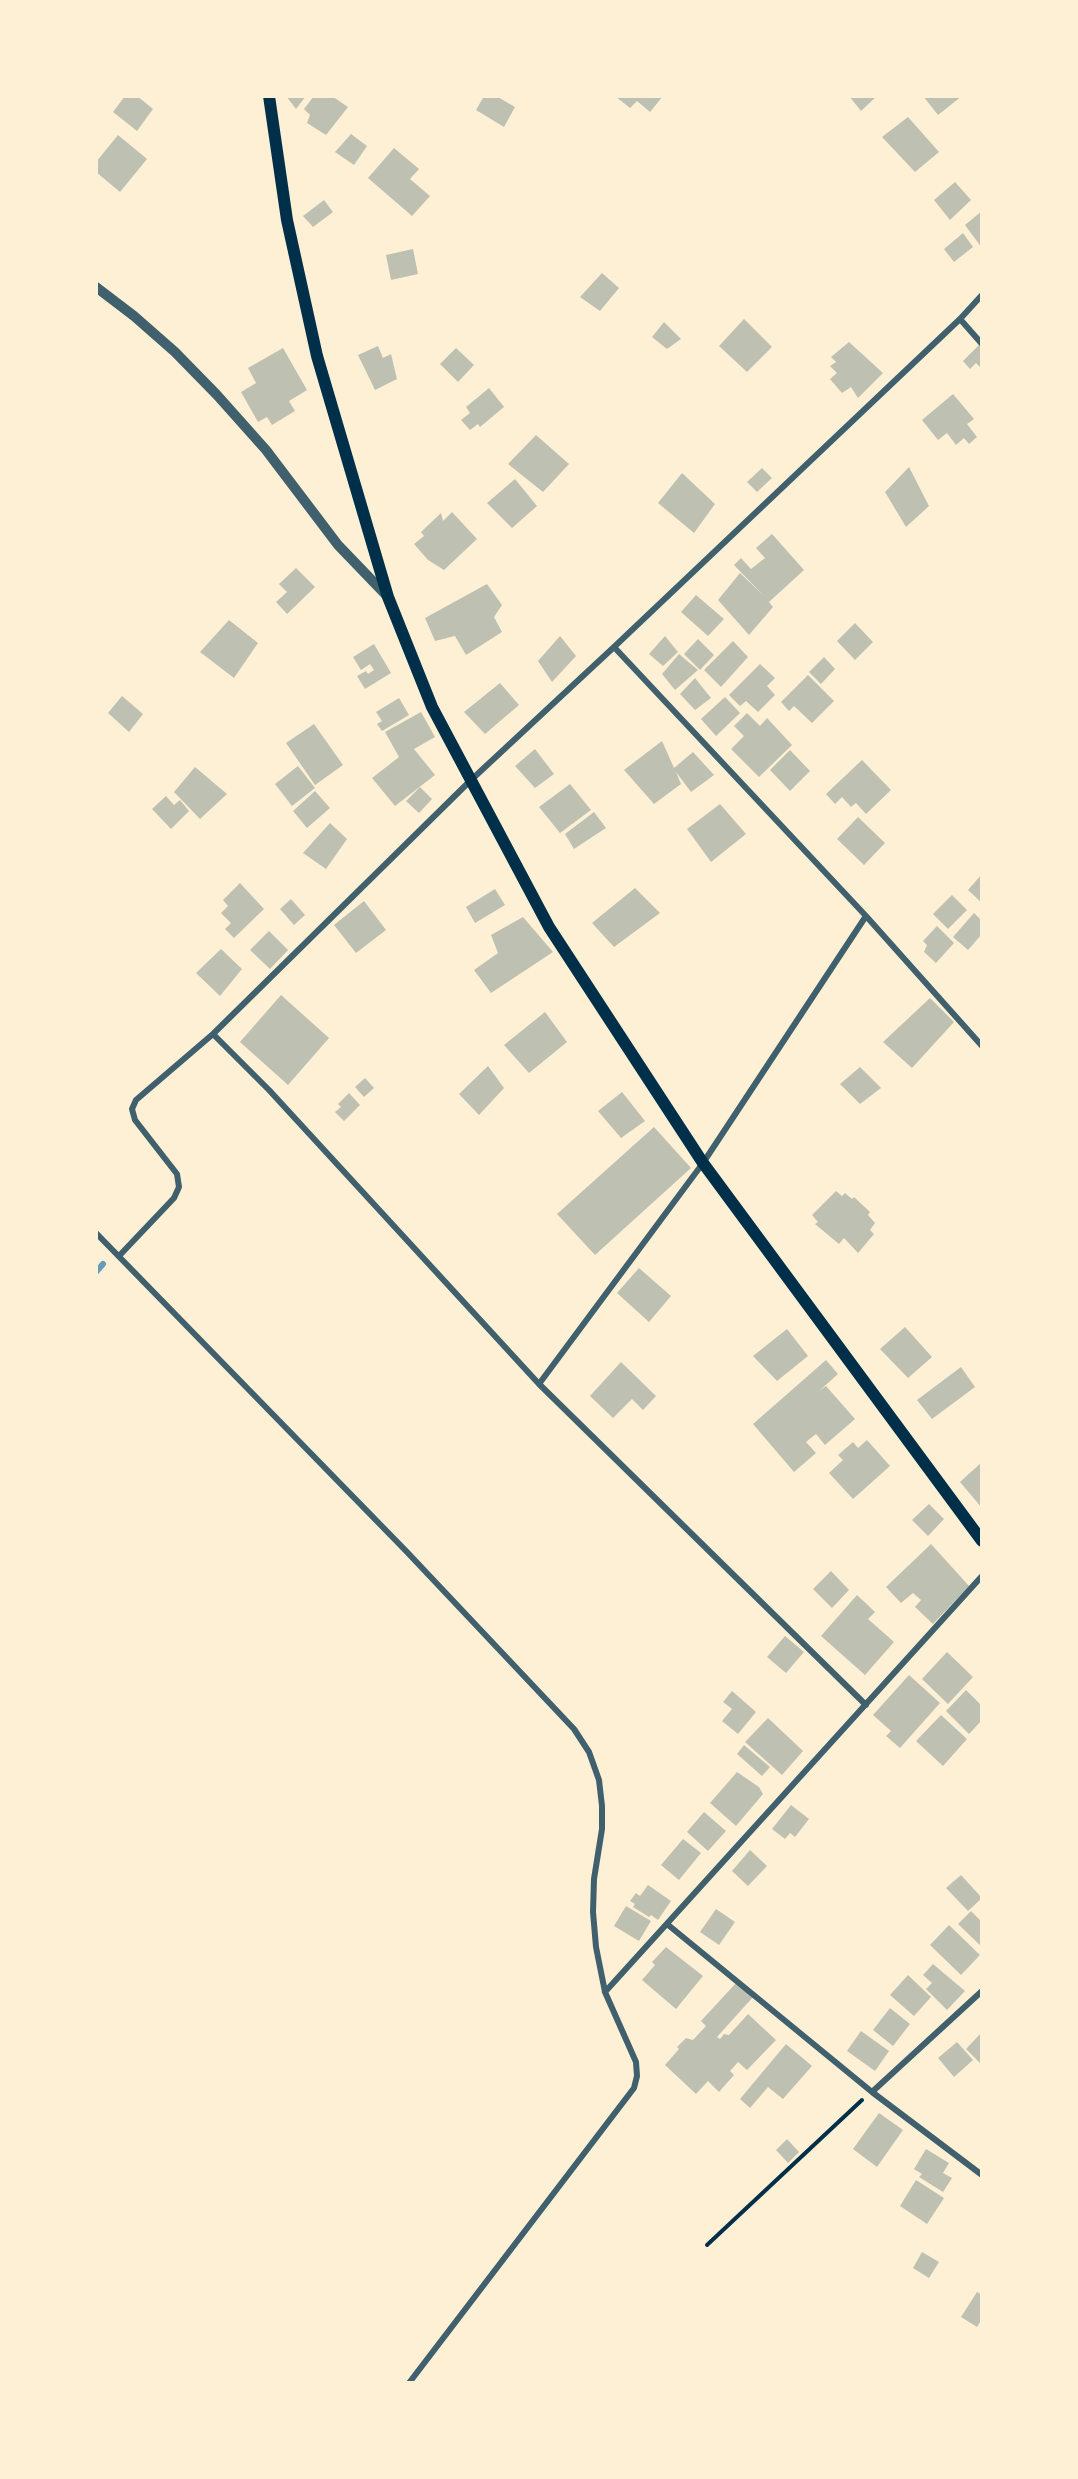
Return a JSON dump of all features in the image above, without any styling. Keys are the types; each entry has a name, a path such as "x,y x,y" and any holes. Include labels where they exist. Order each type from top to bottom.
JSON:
{"main road":[{"path":"269,96 287,220 317,356 388,597 432,707 549,927 703,1163 982,1541"}],"street":[{"path":"96,286 175,352 217,395 266,450 338,545 388,597"},
{"path":"119,1256 174,1198 179,1187 177,1174 135,1120 133,1104 213,1034 470,781 614,648 960,320 982,295"},
{"path":"960,320 982,344"},
{"path":"614,648 866,916 982,1046"},
{"path":"539,1384 703,1163 866,916"},
{"path":"213,1034 269,1090 539,1384 866,1705"},
{"path":"96,1233 407,1552 574,1729 589,1752 599,1780 603,1806 602,1829 594,1879 593,1912 596,1947 605,1992 636,2062 637,2076 634,2088 409,2383"},
{"path":"605,1992 982,1576"},
{"path":"667,1924 872,2092 982,2175"},
{"path":"872,2092 982,1991"}],"path":[{"path":"707,2245 872,2092"}],"building":[{"path":"125,96 137,96 153,109 137,131 113,112"},
{"path":"286,96 306,96 296,109"},
{"path":"314,96 332,96 348,107 326,135 307,123 310,115 304,109"},
{"path":"484,96 496,96 515,107 504,127 476,110"},
{"path":"615,96 663,96 650,112 637,101 630,108"},
{"path":"849,96 877,96 861,111"},
{"path":"923,96 962,96 938,115"},
{"path":"908,117 939,152 915,172 882,137"},
{"path":"351,134 367,146 354,165 335,152"},
{"path":"118,135 147,159 120,192 96,172 96,162"},
{"path":"394,148 419,169 410,179 430,196 412,216 368,178"},
{"path":"955,182 971,200 950,220 934,200"},
{"path":"324,200 333,212 313,227 303,216"},
{"path":"982,211 982,248 965,225"},
{"path":"963,233 973,247 954,262 944,249"},
{"path":"413,249 418,274 391,280 386,255"},
{"path":"602,273 619,288 600,311 580,297"},
{"path":"744,319 772,347 747,372 719,346"},
{"path":"664,322 681,339 667,349 652,337"},
{"path":"849,342 883,373 858,398 851,387 842,393 830,379 837,373 830,366 836,362 831,357"},
{"path":"979,345 982,348 982,369 976,363 970,369 963,361"},
{"path":"378,346 383,358 391,354 397,379 375,390 358,355"},
{"path":"283,348 307,390 289,401 295,411 272,425 267,417 258,422 241,392 256,383 248,368"},
{"path":"456,348 474,365 458,382 440,364"},
{"path":"489,388 504,407 480,427 478,424 470,430 461,420 470,413 466,407"},
{"path":"953,394 974,419 967,424 977,437 969,444 964,438 956,445 947,433 938,440 922,420"},
{"path":"536,435 569,464 543,492 508,464"},
{"path":"909,467 929,506 906,527 885,492"},
{"path":"762,468 772,478 757,492 747,482"},
{"path":"682,473 715,504 694,533 658,503"},
{"path":"515,479 537,506 512,528 487,503"},
{"path":"452,512 477,539 444,570 428,560 414,544 424,536 421,532 441,513 443,521"},
{"path":"772,534 804,570 769,602 773,607 749,635 718,600 740,573 764,596 734,565 741,558 751,569 765,558 756,548"},
{"path":"296,568 315,587 287,614 276,602 287,592 279,584"},
{"path":"487,584 502,605 494,617 502,632 466,655 455,636 435,641 425,618"},
{"path":"696,595 724,619 708,636 681,612"},
{"path":"229,620 258,643 234,678 200,652"},
{"path":"855,623 873,642 855,660 837,641"},
{"path":"560,636 576,656 552,682 538,661"},
{"path":"665,636 678,652 663,666 649,654"},
{"path":"698,639 714,655 700,670 684,654"},
{"path":"733,641 748,657 721,687 704,670"},
{"path":"374,644 391,673 365,689 357,676 374,670 370,664 361,670 353,657"},
{"path":"679,654 698,670 675,690 662,674"},
{"path":"824,657 835,669 821,684 809,672"},
{"path":"760,664 775,678 767,686 775,695 758,712 746,701 740,706 729,695"},
{"path":"808,675 834,701 812,723 794,706 789,711 781,702"},
{"path":"695,678 711,698 695,710 680,694"},
{"path":"500,683 519,705 485,734 464,712"},
{"path":"122,696 143,714 129,732 108,713"},
{"path":"725,697 740,713 716,736 701,719"},
{"path":"399,698 409,715 382,731 377,724 382,721 376,712"},
{"path":"421,712 435,737 414,749 435,775 395,806 372,778 399,757 385,732"},
{"path":"747,713 760,726 767,718 792,745 759,777 731,749 744,736 734,726"},
{"path":"314,724 343,765 315,785 286,743"},
{"path":"662,741 674,768 693,752 714,775 691,792 676,772 681,784 654,804 624,770"},
{"path":"535,749 554,774 535,788 515,766"},
{"path":"790,750 810,771 790,791 770,770"},
{"path":"862,760 891,790 866,814 856,803 851,807 842,797 835,804 826,794"},
{"path":"298,766 315,788 292,806 275,784"},
{"path":"195,767 227,794 200,819 174,792"},
{"path":"570,784 591,810 560,833 539,807"},
{"path":"420,787 432,799 419,813 406,801"},
{"path":"315,791 330,808 307,828 293,811"},
{"path":"166,796 174,805 180,800 189,811 171,829 152,809"},
{"path":"720,804 746,834 711,862 687,829"},
{"path":"594,812 606,828 574,849 565,834"},
{"path":"858,817 885,843 864,865 837,839"},
{"path":"330,823 347,839 326,869 303,853"},
{"path":"982,874 982,903 968,890"},
{"path":"240,883 264,909 234,938 225,929 231,923 221,913 228,906 223,900"},
{"path":"635,888 660,913 614,947 592,923"},
{"path":"495,889 505,905 475,923 466,907"},
{"path":"952,895 967,910 948,929 933,914"},
{"path":"291,899 305,915 294,925 280,909"},
{"path":"364,901 386,930 356,953 334,925"},
{"path":"974,913 982,921 982,934 968,950 953,937"},
{"path":"523,917 553,952 491,993 474,970 498,953 491,935"},
{"path":"937,926 954,943 936,963 924,952 927,945 923,941"},
{"path":"269,931 288,950 270,969 250,950"},
{"path":"221,949 242,969 220,996 196,973"},
{"path":"281,995 329,1038 288,1085 240,1042"},
{"path":"930,998 954,1022 912,1068 883,1042"},
{"path":"545,1012 567,1042 529,1073 504,1045"},
{"path":"488,1066 504,1088 479,1115 459,1094"},
{"path":"860,1067 881,1088 860,1104 840,1084"},
{"path":"365,1078 374,1088 364,1097 355,1087"},
{"path":"622,1092 645,1121 621,1138 598,1111"},
{"path":"349,1093 360,1105 344,1121 335,1112 341,1107 338,1104"},
{"path":"654,1127 691,1168 595,1255 557,1214"},
{"path":"836,1191 842,1196 845,1193 852,1199 854,1197 870,1212 868,1215 875,1223 870,1230 874,1234 858,1253 844,1238 839,1244 815,1224 818,1222 812,1215"},
{"path":"639,1268 671,1296 649,1322 617,1293"},
{"path":"905,1327 932,1357 908,1378 880,1349"},
{"path":"787,1329 808,1356 777,1381 753,1356"},
{"path":"826,1360 838,1374 819,1391 826,1386 855,1419 825,1445 816,1434 806,1442 816,1453 794,1472 753,1424"},
{"path":"621,1362 656,1396 643,1410 632,1399 613,1418 590,1396"},
{"path":"961,1367 975,1387 932,1419 917,1400"},
{"path":"867,1440 890,1466 853,1499 829,1473 843,1460 838,1455 853,1442 858,1448"},
{"path":"982,1462 982,1508 960,1482"},
{"path":"929,1504 944,1519 928,1536 912,1520"},
{"path":"931,1544 969,1586 933,1624 915,1607 921,1600 913,1593 901,1603 886,1587"},
{"path":"831,1571 849,1590 832,1608 813,1589"},
{"path":"857,1595 875,1612 868,1619 894,1642 865,1675 821,1636"},
{"path":"785,1636 804,1652 786,1673 767,1657"},
{"path":"947,1652 973,1677 948,1704 922,1679"},
{"path":"909,1675 940,1703 900,1748 886,1736 891,1731 873,1715"},
{"path":"966,1690 982,1706 982,1720 969,1734 946,1711"},
{"path":"732,1691 756,1712 738,1734 722,1721 732,1709 723,1702"},
{"path":"941,1715 967,1739 943,1766 916,1741"},
{"path":"768,1718 803,1751 782,1775 745,1742"},
{"path":"744,1745 770,1767 762,1776 737,1754"},
{"path":"737,1772 759,1787 763,1794 736,1826 710,1803"},
{"path":"791,1805 809,1819 795,1837 790,1833 785,1839 772,1829"},
{"path":"704,1812 726,1831 708,1851 687,1832"},
{"path":"683,1839 701,1853 679,1880 661,1865"},
{"path":"750,1850 767,1866 748,1886 732,1871"},
{"path":"961,1875 982,1898 968,1911 946,1888"},
{"path":"648,1885 671,1901 658,1920 633,1907 635,1904 630,1901 636,1893 640,1896"},
{"path":"626,1906 651,1921 639,1941 614,1926"},
{"path":"716,1909 735,1922 719,1945 700,1932"},
{"path":"971,1911 982,1922 982,1947 958,1924"},
{"path":"949,1925 980,1955 961,1975 930,1945"},
{"path":"666,1947 703,1976 676,2009 642,1980 655,1965 652,1962"},
{"path":"933,1964 965,1991 947,2010 926,1989 932,1983 923,1975"},
{"path":"908,1975 931,1997 914,2016 890,1995"},
{"path":"736,1983 753,1997 717,2037 720,2039 724,2034 729,2035 748,2014 776,2040 747,2070 738,2062 730,2071 734,2075 719,2092 708,2081 696,2094 665,2065 686,2038 693,2040 706,2026 701,2021"},
{"path":"890,2008 910,2024 893,2046 873,2030"},
{"path":"861,2031 889,2051 875,2071 847,2051"},
{"path":"982,2032 982,2065 966,2049"},
{"path":"957,2042 973,2060 954,2077 938,2058"},
{"path":"786,2044 812,2066 783,2099 768,2087 750,2108 740,2099"},
{"path":"879,2113 903,2130 877,2167 853,2149"},
{"path":"787,2139 799,2152 788,2163 776,2150"},
{"path":"926,2149 949,2163 943,2173 952,2178 943,2192 919,2177 922,2174 914,2169"},
{"path":"916,2180 944,2198 927,2224 900,2206"},
{"path":"922,2252 939,2262 929,2278 913,2268"},
{"path":"977,2292 982,2295 982,2319 977,2327 961,2317"}],"waterway":[{"path":"96,1272 103,1264"}]}
